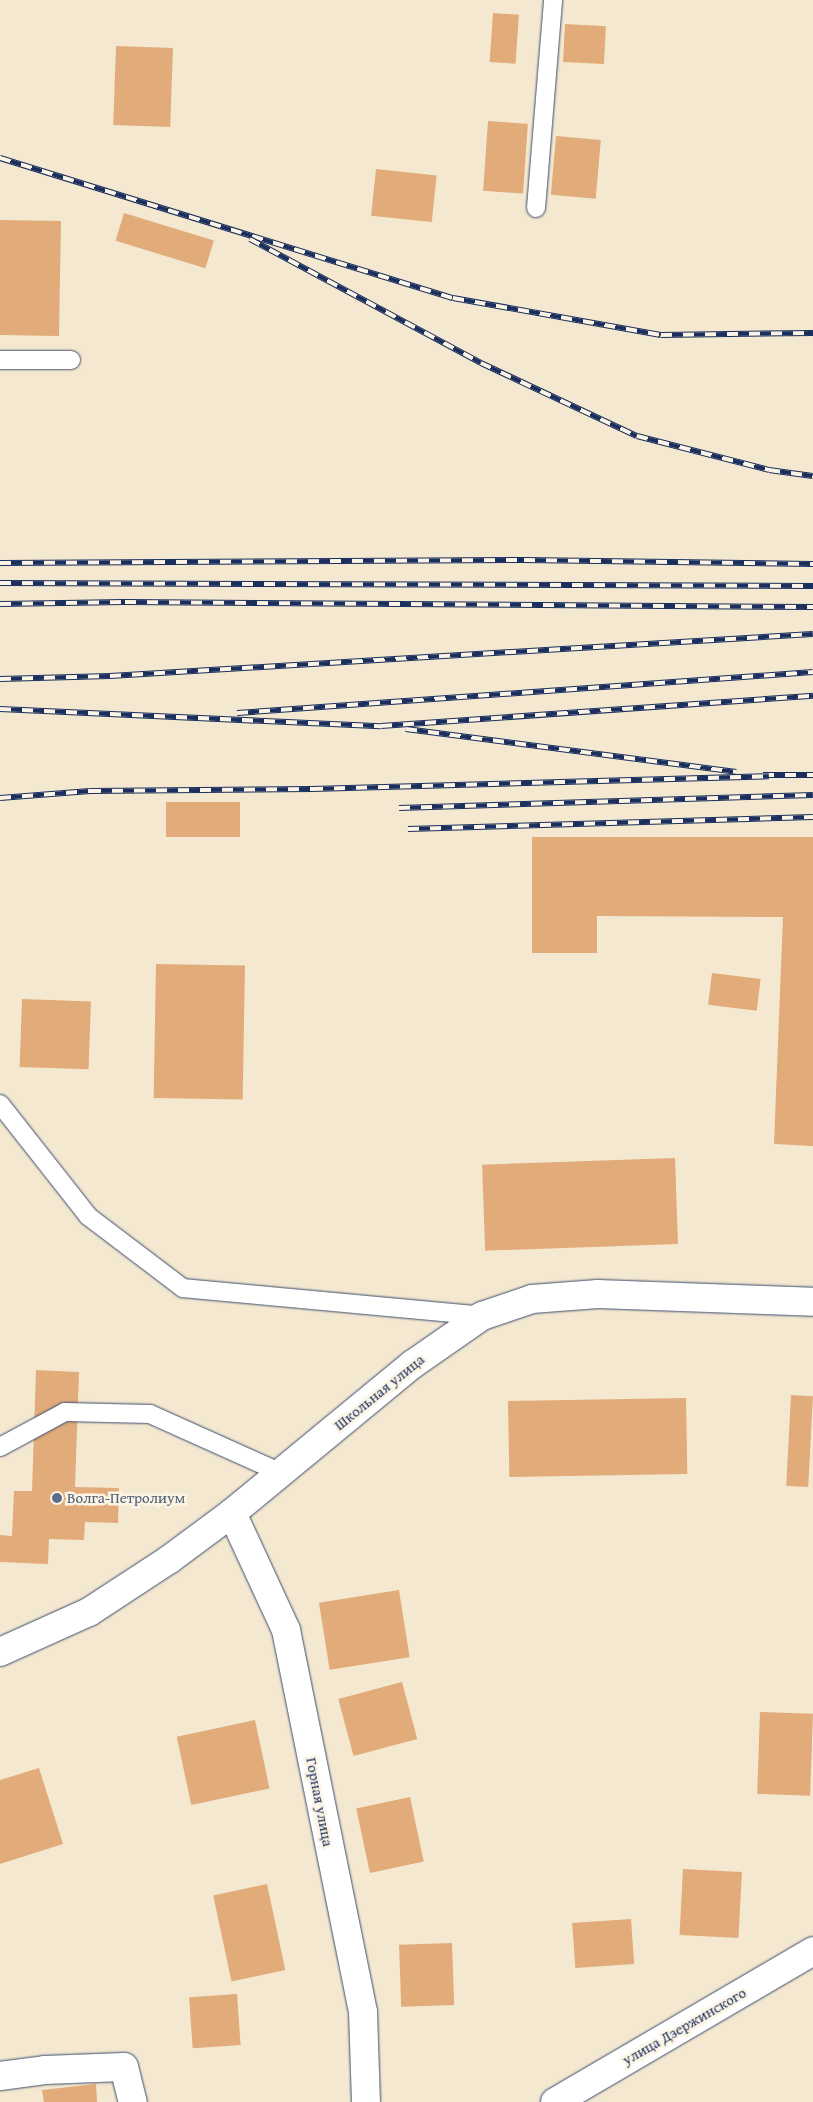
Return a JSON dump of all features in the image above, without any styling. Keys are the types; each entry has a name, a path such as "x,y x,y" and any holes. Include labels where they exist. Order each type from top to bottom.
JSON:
{"street":[{"name":"Школьная улица","path":"0,1652 89,1612 170,1559 232,1513 413,1364 482,1316 532,1299 598,1294 813,1302"},
{"name":"Горная улица","path":"232,1513 286,1630 363,2012 370,2100"},
{"name":"улица Дзержинского","path":"554,2102 813,1951"},
{"path":"0,2076 45,2070 124,2067 133,2102"}],"lane":[{"path":"536,208 553,0"},
{"path":"0,360 71,360"},
{"path":"0,1104 88,1216 183,1288 482,1316"},
{"path":"0,1447 65,1412 150,1414 280,1473"}],"building":[{"path":"493,13 519,15 516,64 490,62"},
{"path":"565,24 606,26 604,64 563,62"},
{"path":"116,46 173,48 170,127 113,125"},
{"path":"488,121 528,124 523,194 483,191"},
{"path":"556,136 601,140 596,199 551,195"},
{"path":"376,169 437,175 432,222 371,216"},
{"path":"124,213 214,240 205,268 116,241"},
{"path":"0,220 61,221 59,336 0,335"},
{"path":"166,802 240,802 240,837 166,837"},
{"path":"532,837 813,837 813,1146 774,1144 783,917 597,916 597,953 532,953"},
{"path":"156,964 245,966 243,1100 154,1098"},
{"path":"712,973 761,979 757,1011 708,1005"},
{"path":"22,999 91,1001 89,1069 20,1067"},
{"path":"675,1158 678,1244 485,1251 482,1165"},
{"path":"36,1370 79,1372 75,1487 119,1488 118,1523 85,1522 84,1540 49,1539 48,1564 0,1562 0,1535 12,1536 14,1491 32,1491"},
{"path":"791,1395 813,1396 808,1487 786,1486"},
{"path":"686,1398 687,1474 509,1477 508,1401"},
{"path":"399,1590 410,1657 330,1670 319,1603"},
{"path":"402,1682 417,1739 354,1756 338,1699"},
{"path":"760,1712 813,1714 810,1796 757,1794"},
{"path":"255,1720 270,1788 191,1805 177,1737"},
{"path":"39,1768 63,1844 0,1864 0,1780"},
{"path":"410,1797 424,1862 370,1873 356,1808"},
{"path":"683,1869 742,1872 738,1938 680,1935"},
{"path":"267,1884 285,1970 231,1982 213,1895"},
{"path":"631,1919 634,1964 575,1968 572,1923"},
{"path":"452,1943 454,2005 401,2007 399,1945"},
{"path":"237,1994 241,2045 193,2048 189,1997"},
{"path":"96,2084 97,2102 44,2102 42,2090"}],"railway":[{"path":"0,158 453,298 661,335 813,333"},
{"path":"250,239 481,363 637,436 769,470 813,476"},
{"path":"0,563 524,560 813,564"},
{"path":"0,583 813,586"},
{"path":"0,604 125,602 813,607"},
{"path":"0,679 110,676 813,634"},
{"path":"237,713 813,672"},
{"path":"0,709 381,726 813,696"},
{"path":"406,729 736,772"},
{"path":"763,775 813,775"},
{"path":"0,798 90,791 312,789 769,776"},
{"path":"399,808 813,795"},
{"path":"408,829 813,817"}],"place":[{"name":"Волга-Петролиум","path":"57,1498"}]}
